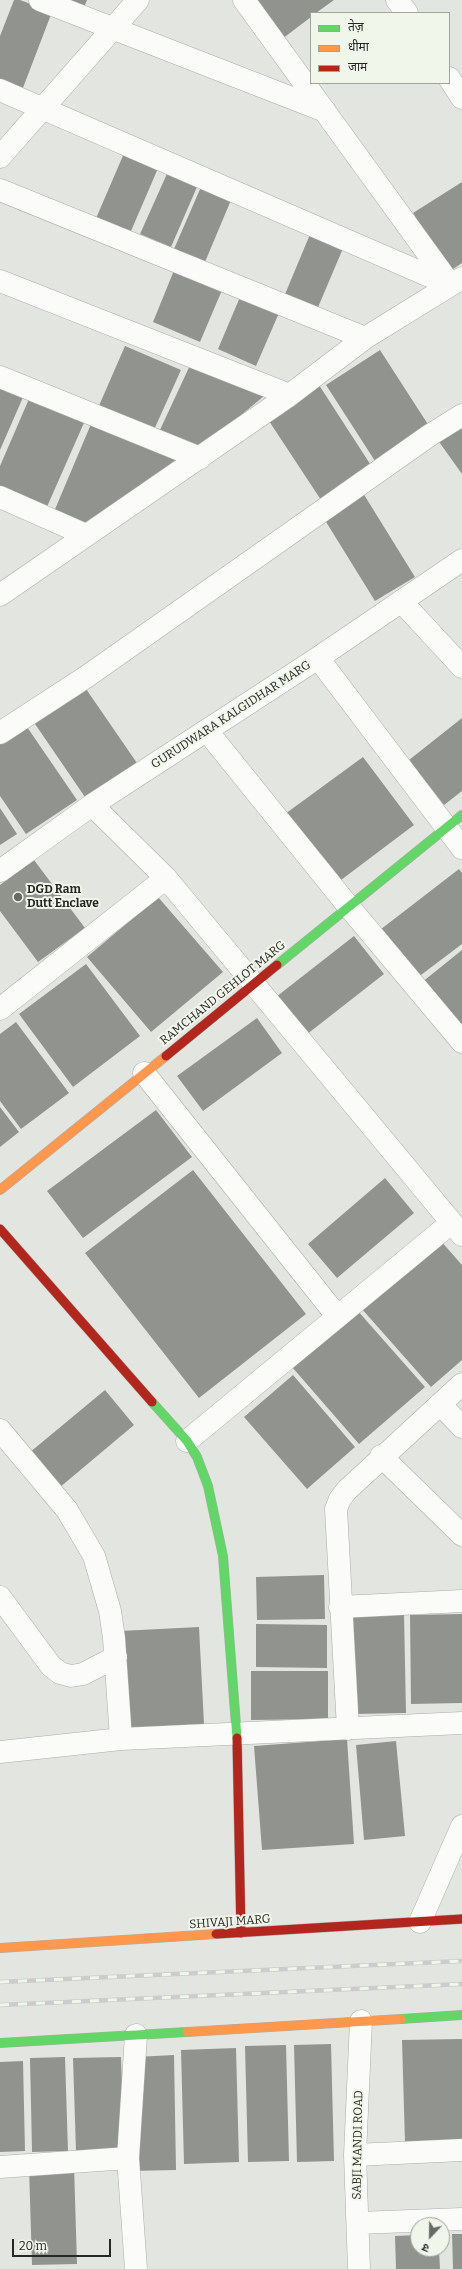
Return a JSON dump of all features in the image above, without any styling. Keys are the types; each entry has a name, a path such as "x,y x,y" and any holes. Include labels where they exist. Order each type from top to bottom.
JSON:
{"street":[{"path":"40,0 325,111"},
{"path":"0,157 138,0"},
{"path":"244,0 325,111 456,282"},
{"path":"397,0 406,12"},
{"path":"450,80 462,98"},
{"path":"0,90 456,282"},
{"path":"0,190 365,338"},
{"path":"0,281 275,390 287,397"},
{"path":"0,596 287,397 365,338 456,282"},
{"path":"0,377 200,458"},
{"path":"0,733 86,677 430,435 462,415"},
{"path":"0,497 86,535"},
{"name":"GURUDWARA KALGIDHAR MARG","path":"0,871 92,805 318,658 462,560"},
{"path":"401,601 462,667"},
{"path":"318,658 454,822 462,848"},
{"path":"207,731 349,907 462,1042"},
{"path":"92,805 166,878 457,1229 337,1316 187,1441"},
{"name":"RAMCHAND GEHLOT MARG","path":"0,1190 454,822"},
{"path":"0,1009 166,878"},
{"path":"144,1074 337,1316"},
{"path":"0,1229 187,1441 197,1457 208,1486 223,1556 237,1734 241,1933"},
{"path":"348,1729 340,1607 336,1509 340,1499 347,1490 381,1456 462,1384"},
{"path":"440,1404 462,1427"},
{"path":"0,1430 67,1510 94,1556 110,1611 116,1657 121,1739"},
{"path":"381,1456 462,1534"},
{"path":"0,1597 51,1666 60,1673 71,1676 83,1674 116,1657"},
{"path":"340,1607 462,1601"},
{"path":"0,1752 121,1739 462,1723"},
{"path":"420,1922 462,1826"},
{"name":"SHIVAJI MARG","path":"0,1948 462,1919"},
{"path":"0,2043 462,2015"},
{"name":"SABJI MANDI ROAD","path":"359,2269 355,2154 361,2021"},
{"path":"136,2035 128,2158 136,2269"},
{"path":"355,2154 462,2150"},
{"path":"0,2167 128,2158"},
{"path":"358,2223 462,2219"}],"building":[{"path":"14,0 20,0 52,12 21,93 0,85 0,36"},
{"path":"60,0 87,0 83,10"},
{"path":"253,0 334,0 317,12 310,12 310,18 282,39"},
{"path":"125,151 159,166 128,238 94,223"},
{"path":"170,167 200,180 171,247 140,234"},
{"path":"204,180 234,193 205,262 174,249"},
{"path":"462,182 462,263 450,271 413,213"},
{"path":"311,232 344,246 316,312 283,299"},
{"path":"177,263 225,283 200,342 153,322"},
{"path":"243,290 282,306 256,366 218,349"},
{"path":"125,346 181,370 153,432 98,408"},
{"path":"380,350 429,426 375,461 326,385"},
{"path":"192,361 264,396 199,450 159,432"},
{"path":"0,385 24,395 0,450"},
{"path":"319,385 374,470 323,503 267,418"},
{"path":"32,392 87,416 46,509 0,489 0,466"},
{"path":"94,417 184,459 89,529 53,514"},
{"path":"462,421 462,474 437,439"},
{"path":"363,493 415,577 375,601 323,517"},
{"path":"84,686 139,766 87,800 33,721"},
{"path":"462,718 462,791 444,805 409,760"},
{"path":"25,724 77,800 26,834 0,796 0,741"},
{"path":"363,757 414,825 337,883 285,814"},
{"path":"0,808 17,834 0,845"},
{"path":"34,860 85,928 38,962 0,911 0,885"},
{"path":"459,869 462,873 462,944 413,981 376,933"},
{"path":"158,897 223,972 151,1032 87,957"},
{"path":"354,936 384,974 306,1035 276,997"},
{"path":"462,950 462,1030 421,983"},
{"path":"86,964 140,1036 73,1087 19,1014"},
{"path":"257,1018 282,1053 203,1111 177,1076"},
{"path":"16,1022 69,1093 21,1129 0,1101 0,1034"},
{"path":"0,1107 19,1132 0,1147"},
{"path":"156,1110 192,1157 83,1238 47,1191"},
{"path":"193,1170 306,1314 199,1398 85,1253"},
{"path":"385,1178 414,1213 337,1278 308,1244"},
{"path":"440,1240 462,1265 462,1360 431,1387 361,1308"},
{"path":"357,1310 425,1387 359,1444 292,1367"},
{"path":"293,1375 355,1447 307,1489 244,1417"},
{"path":"105,1390 134,1425 59,1488 29,1453"},
{"path":"324,1575 325,1619 257,1620 256,1577"},
{"path":"404,1614 406,1713 355,1714 353,1615"},
{"path":"462,1614 462,1703 411,1704 410,1615"},
{"path":"256,1624 327,1625 327,1668 256,1667"},
{"path":"199,1627 204,1724 125,1728 120,1631"},
{"path":"251,1671 328,1671 328,1719 251,1720"},
{"path":"347,1739 354,1844 262,1850 254,1746"},
{"path":"396,1741 405,1836 364,1840 356,1745"},
{"path":"462,2039 462,2142 405,2143 402,2040"},
{"path":"331,2044 334,2161 297,2162 294,2045"},
{"path":"286,2045 289,2161 248,2162 245,2046"},
{"path":"236,2048 239,2162 184,2164 181,2050"},
{"path":"174,2055 176,2170 131,2171 135,2057"},
{"path":"65,2057 68,2151 32,2152 30,2058"},
{"path":"121,2057 124,2150 76,2151 73,2058"},
{"path":"23,2061 25,2151 0,2152 0,2062"},
{"path":"74,2166 77,2264 32,2265 29,2167"},
{"path":"452,2234 462,2234 462,2269 453,2269"},
{"path":"410,2235 410,2257 439,2257 440,2269 396,2269 395,2236"}],"railway":[{"path":"0,1982 462,1961"},
{"path":"0,2005 462,1984"}],"traffic: fast":[{"path":"277,965 462,815"},
{"path":"152,1402 187,1441 197,1457 208,1486 223,1556 237,1738"},
{"path":"401,2019 462,2015"},
{"path":"0,2043 187,2032"}],"traffic: slow":[{"path":"0,1190 166,1056"},
{"path":"0,1948 216,1934"},
{"path":"187,2032 401,2019"}],"traffic: jam":[{"path":"166,1056 277,965"},
{"path":"0,1229 152,1402"},
{"path":"237,1738 241,1933"},
{"path":"216,1934 462,1919"}],"place":[{"name":"DGD Ram Dutt Enclave","path":"18,897"}]}
